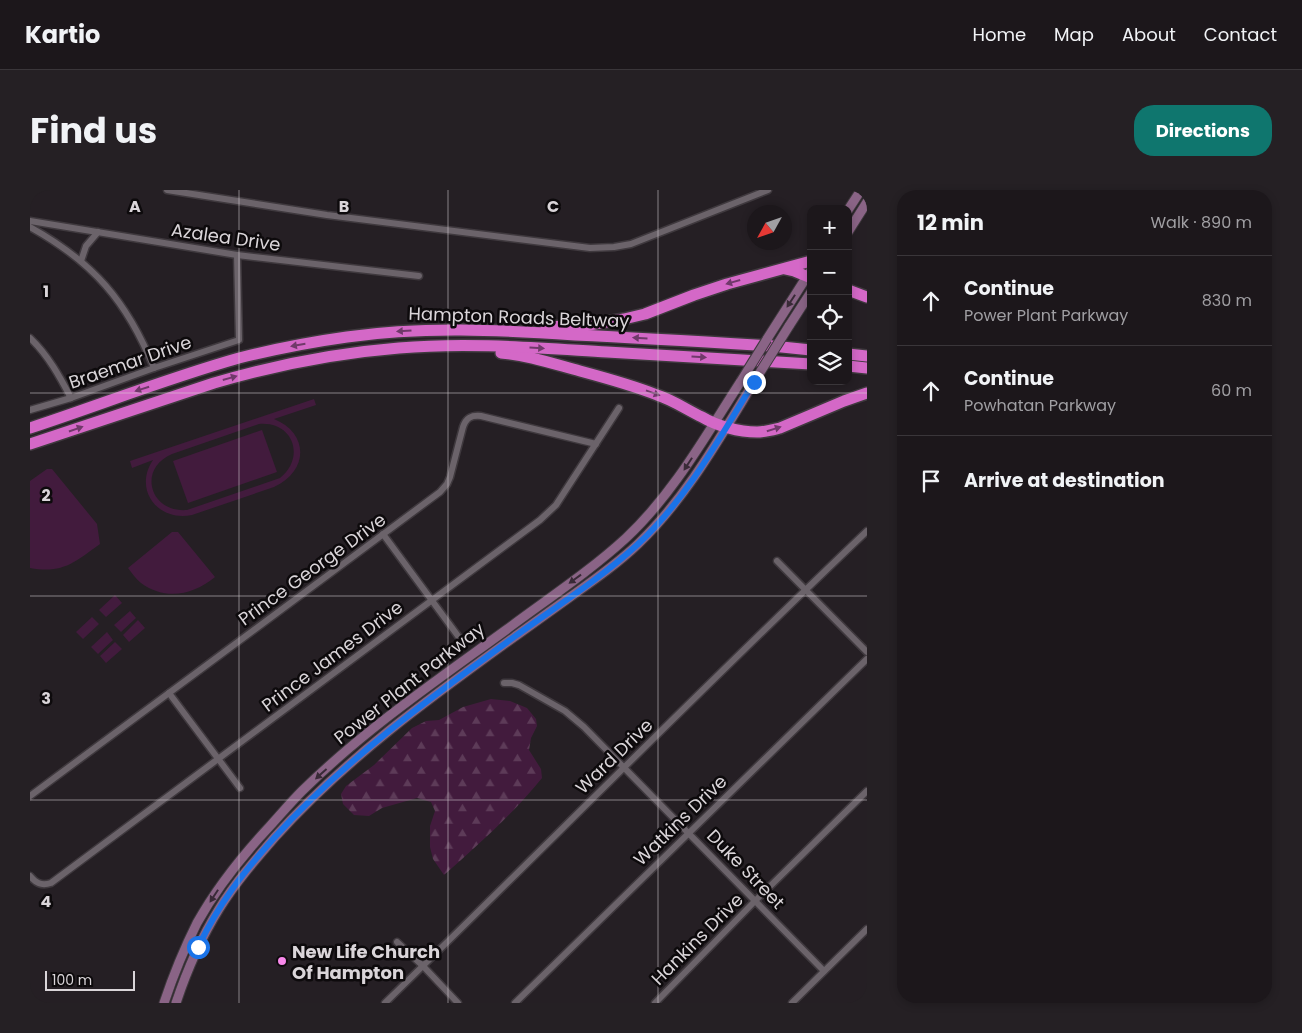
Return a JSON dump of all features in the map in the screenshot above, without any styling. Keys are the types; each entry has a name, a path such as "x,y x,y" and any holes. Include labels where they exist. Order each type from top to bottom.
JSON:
{"highway":[{"path":"505,331 530,326 589,325 624,320 727,284 807,262"},
{"path":"780,270 787,269 807,274"},
{"path":"852,291 867,297"},
{"name":"Hampton Roads Beltway","path":"30,428 239,358 346,337 407,331 505,331 807,350"},
{"path":"471,345 489,352 522,356 555,364 643,390 677,404 714,423 757,432 768,431 867,393"},
{"name":"Hampton Roads Beltway","path":"30,444 214,382 294,362 347,353 400,348 471,345 807,364"},
{"path":"852,354 867,356"},
{"path":"852,366 867,368"}],"main road":[{"path":"851,205 861,190"},
{"path":"852,226 867,202"},
{"name":"Power Plant Parkway","path":"164,1003 185,948 209,903 248,850 301,792 375,727 588,570 626,538 657,506 684,470 807,278"},
{"name":"Power Plant Parkway","path":"176,1003 192,960 219,908 244,874 294,816 349,764 399,722 604,573 632,550 653,529 681,496 809,295"}],"street":[{"path":"167,190 327,216 590,248 631,244 768,190"},
{"name":"Azalea Drive","path":"30,221 237,255 419,276"},
{"path":"30,227 62,246 82,261 107,286 144,343 154,368"},
{"path":"82,261 86,246 98,232"},
{"name":"Braemar Drive","path":"30,410 71,398 239,340 237,255"},
{"path":"30,338 55,368 71,398"},
{"name":"Prince James Drive","path":"30,876 40,885 50,883 540,520 552,510 560,499 619,408"},
{"name":"Prince George Drive","path":"30,796 444,489 450,477 462,427 470,417 475,415 481,416 596,444"},
{"name":"Ward Drive","path":"384,1003 806,589 867,532"},
{"path":"383,534 458,636"},
{"path":"777,561 867,652"},
{"name":"Watkins Drive","path":"515,1003 867,659"},
{"name":"Duke Street","path":"504,683 519,685 565,711 584,727 824,971"},
{"path":"169,693 240,788"},
{"name":"Hankins Drive","path":"655,1003 755,901 867,792"},
{"path":"792,1003 867,929"},
{"path":"397,942 458,1003"}],"green space":[{"path":"314,399 316,405 274,419 294,433 299,442 299,462 294,472 285,480 274,487 192,515 180,516 169,514 159,509 152,501 146,482 153,460 132,468 130,461","holes":["259,424 280,428 287,434 292,442 294,451 288,470 280,478 187,510 174,509 164,505 157,498 152,489 152,479 154,470 161,461 172,454"]},
{"path":"262,430 277,472 188,503 173,461"},
{"path":"47,469 52,469 97,524 100,544 76,561 60,568 30,568 30,481"},
{"path":"172,532 178,532 215,577 198,588 179,594 170,594 150,589 137,580 128,568"},
{"path":"115,595 122,603 106,617 99,610"},
{"path":"130,611 136,618 121,632 114,625"},
{"path":"92,617 99,624 83,639 76,632"},
{"path":"138,620 145,628 129,642 123,635"},
{"path":"107,632 113,640 98,654 91,647"},
{"path":"115,642 122,649 106,663 100,656"},
{"path":"491,699 510,701 527,708 536,719 537,726 531,738 529,750 541,769 542,778 507,817 444,875 433,859 430,847 430,826 435,811 431,802 417,798 382,808 369,816 354,815 343,804 341,794 346,786 374,765 412,728 426,721 439,720 463,707"}],"place":[{"name":"New Life Church Of Hampton","path":"282,961"}],"route":[{"path":"198,947 219,908 256,858 294,816 349,764 399,722 604,573 653,529 681,496 754,382"}]}
